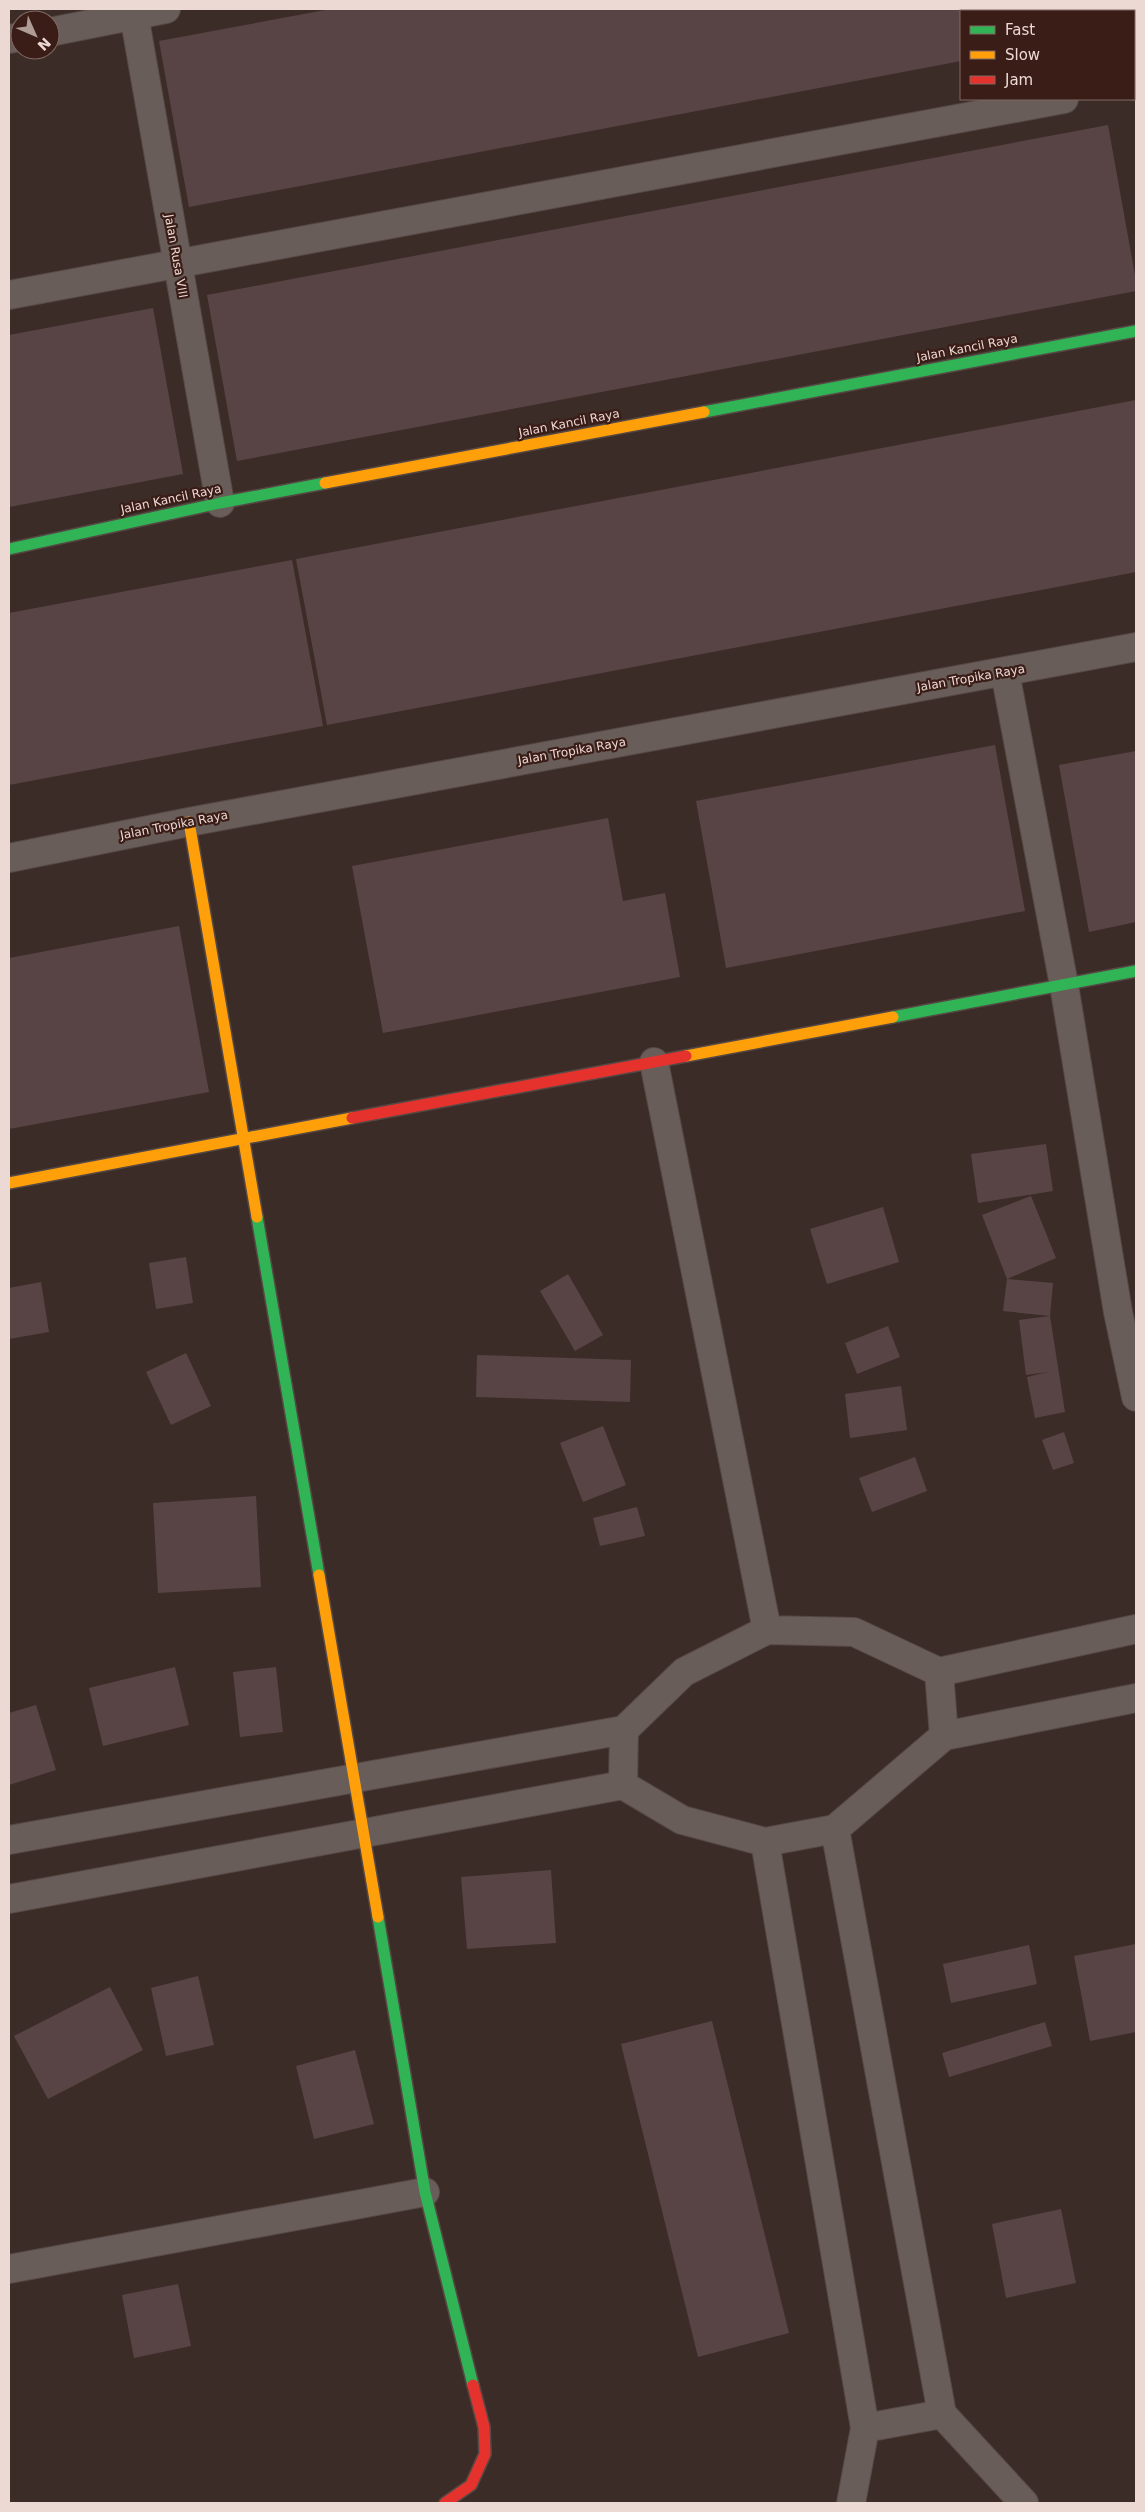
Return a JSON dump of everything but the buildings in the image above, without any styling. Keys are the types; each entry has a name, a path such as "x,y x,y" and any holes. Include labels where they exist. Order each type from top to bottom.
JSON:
{"street":[{"path":"60,30 134,12 166,9"},
{"name":"Jalan Rusa VIII","path":"134,12 220,502"},
{"path":"9,295 1059,100"},
{"name":"Jalan Kancil Raya","path":"9,549 220,502 1136,331"},
{"name":"Jalan Tropika Raya","path":"9,858 189,822 1136,647"},
{"path":"1004,672 1064,985 1118,1312 1136,1397"},
{"path":"189,822 425,2192 484,2427 485,2454 471,2485 445,2503"},
{"path":"9,1183 1136,971"},
{"path":"654,1062 767,1630"},
{"path":"9,1840 624,1730 684,1672 767,1630 854,1632 939,1672 1136,1629"},
{"path":"939,1672 944,1736"},
{"path":"9,1899 623,1785 682,1820 764,1842 835,1829 944,1736 1136,1698"},
{"path":"623,1785 624,1730"},
{"path":"835,1829 942,2414 1024,2503"},
{"path":"764,1842 865,2428 851,2503"},
{"path":"9,2269 425,2192"},
{"path":"865,2428 942,2414"}],"traffic: fast":[{"path":"704,412 1136,331"},
{"path":"9,549 220,503 325,483"},
{"path":"893,1017 1136,971"},
{"path":"257,1217 319,1575"},
{"path":"378,1917 425,2192 473,2385"}],"traffic: slow":[{"path":"325,483 704,412"},
{"path":"189,822 257,1217"},
{"path":"686,1056 893,1017"},
{"path":"9,1183 352,1118"},
{"path":"319,1575 378,1917"}],"traffic: jam":[{"path":"352,1118 686,1056"},
{"path":"445,2503 471,2485 485,2454 484,2427 473,2385"}]}
